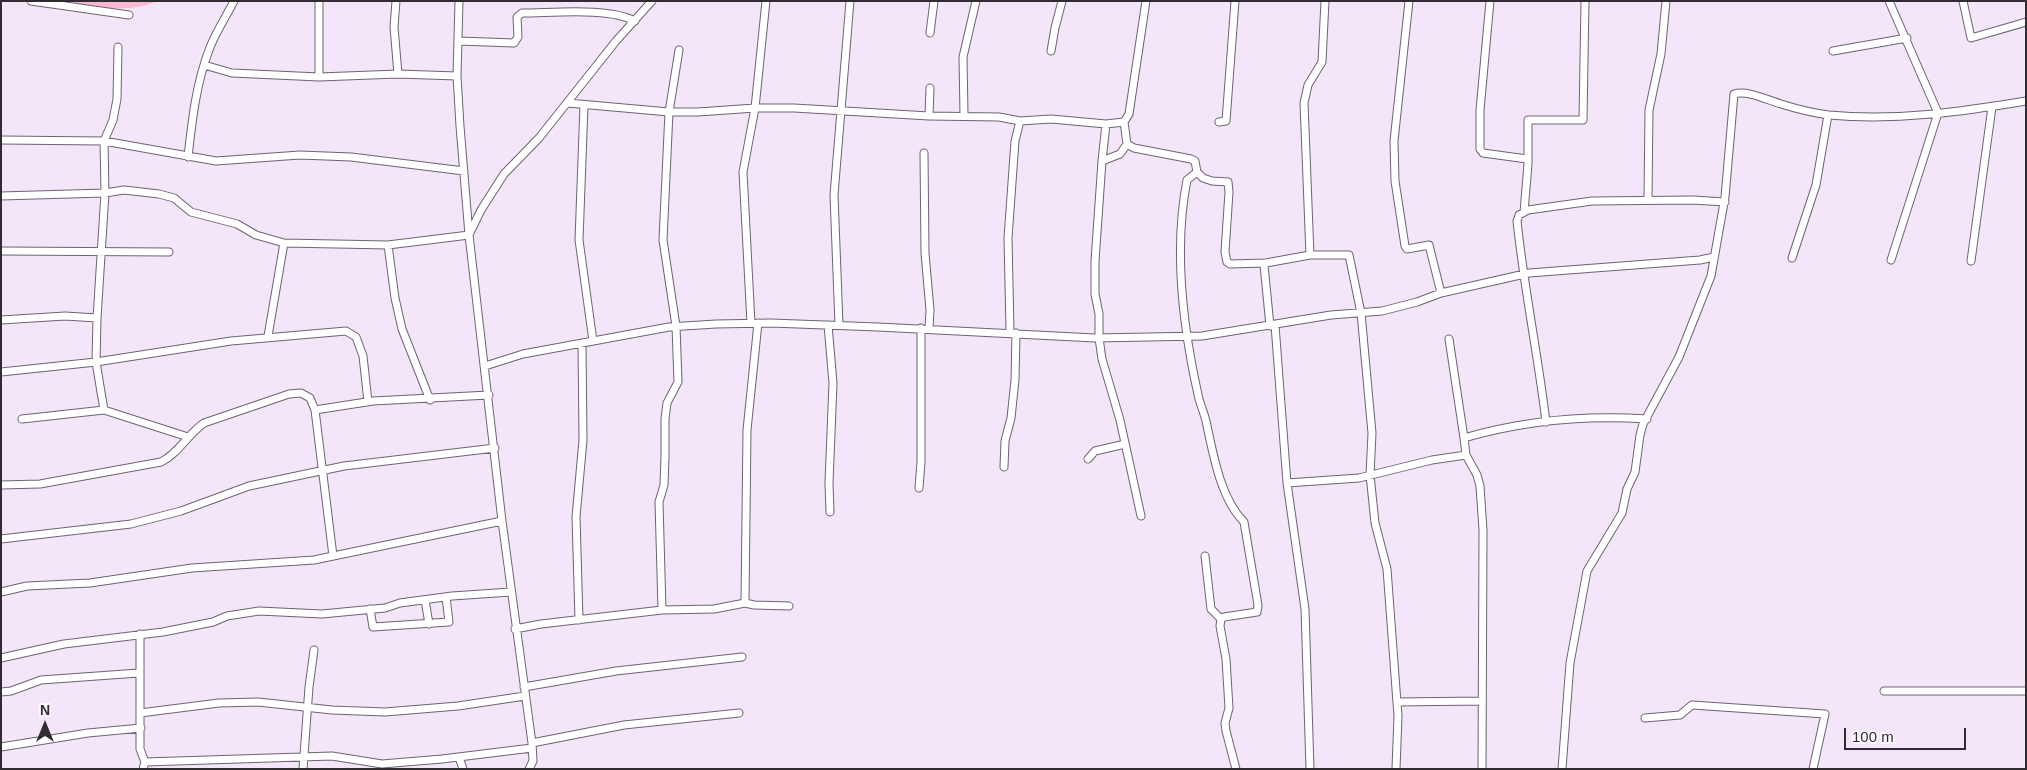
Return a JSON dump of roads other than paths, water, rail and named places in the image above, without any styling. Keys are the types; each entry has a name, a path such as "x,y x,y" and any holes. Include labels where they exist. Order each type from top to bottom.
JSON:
{"street":[{"path":"31,1 129,14"},
{"path":"188,157 195,102 204,65 210,48 234,1"},
{"path":"319,1 319,77"},
{"path":"396,1 394,27 398,74"},
{"path":"459,1 457,76 469,235 489,395 502,521 532,745 532,761 529,769"},
{"path":"469,235 481,210 504,174 539,138 616,41 652,1"},
{"path":"745,603 745,484 755,323 743,172 755,108 766,1"},
{"path":"839,325 834,196 839,110 850,1"},
{"path":"930,32 934,1"},
{"path":"964,115 963,57 976,1"},
{"path":"1052,51 1055,28 1062,1"},
{"path":"1102,161 1120,154 1127,144 1124,122 1129,114 1146,1"},
{"path":"1219,122 1226,121 1235,1"},
{"path":"1310,256 1304,103 1308,84 1322,62 1325,1"},
{"path":"1409,1 1394,141 1395,181 1405,246 1407,249 1430,245 1441,293"},
{"path":"1490,1 1480,110 1480,149 1482,153 1527,158"},
{"path":"1524,212 1528,120 1583,120 1585,1"},
{"path":"1648,199 1649,110 1661,54 1666,1"},
{"path":"1889,1 1907,38 1938,113 1891,260"},
{"path":"1963,1 1971,38 2026,22"},
{"path":"458,41 514,43 518,37 518,17 522,13 598,13 626,17 635,21"},
{"path":"1833,51 1907,38"},
{"path":"104,410 96,362 97,318 105,193 104,141 113,120 117,99 118,48"},
{"path":"662,610 659,502 664,485 666,458 664,418 667,404 678,382 676,326 663,240 669,112 678,50"},
{"path":"204,65 232,73 319,77 398,74 457,76"},
{"path":"929,116 930,88"},
{"path":"1562,769 1570,663 1587,571 1609,531 1622,514 1627,489 1635,472 1640,436 1646,419 1679,357 1712,276 1730,161 1734,94 1744,93 1806,111 1828,115 1893,117 2026,101"},
{"path":"568,103 669,112 724,111 755,108 839,110 929,116 964,115 999,117 1020,121 1052,119 1106,124 1124,122"},
{"path":"584,105 579,240 593,341"},
{"path":"1971,261 1992,106"},
{"path":"1792,258 1816,185 1828,115"},
{"path":"1004,467 1005,441 1011,418 1015,380 1008,238 1015,141 1020,121"},
{"path":"1106,124 1102,161 1095,294 1099,314 1099,338 1102,360 1120,420 1141,516"},
{"path":"1,140 104,141 216,161 300,155 342,157 464,171"},
{"path":"1127,144 1134,148 1191,159 1195,161 1197,172 1203,178 1228,182 1226,262 1230,264 1266,262 1310,256 1349,255 1361,313 1372,443 1370,475 1376,523 1387,569 1399,736 1396,769"},
{"path":"919,488 922,462 925,328 930,310 925,253 924,153"},
{"path":"1197,172 1187,180 1180,238 1183,302 1199,399 1212,454 1230,502 1236,514 1244,522 1258,606 1256,612 1221,619"},
{"path":"1,196 105,193 124,190 174,198 191,212 237,224 256,235 284,243 388,245 469,235"},
{"path":"1546,422 1541,376 1523,274 1517,221 1519,215 1524,212 1592,201 1648,199 1724,202"},
{"path":"268,336 284,243"},
{"path":"388,245 402,329 430,400"},
{"path":"1,251 168,252"},
{"path":"485,366 523,354 676,326 755,323 925,328 1099,338 1202,336 1272,326 1314,317 1382,311 1417,302 1441,293 1523,274 1700,260 1714,257"},
{"path":"1266,262 1264,265 1272,326 1287,483 1305,609 1310,769"},
{"path":"1,320 65,316 97,318"},
{"path":"828,325 833,383 829,483 830,512"},
{"path":"1,372 96,362 175,348 268,336 296,337 346,331 356,337 363,356 368,402"},
{"path":"1449,339 1466,455 1477,474 1482,512 1482,769"},
{"path":"579,620 576,517 583,440 582,344"},
{"path":"1,484 40,484 161,462 169,458 204,423 289,394 300,393 310,398 314,410 333,556"},
{"path":"314,410 368,402 430,400 489,395"},
{"path":"22,418 104,410 188,437"},
{"path":"1464,438 1546,422 1605,418 1646,419"},
{"path":"1088,459 1095,451 1124,444"},
{"path":"1,539 131,524 181,511 249,486 321,470 495,448"},
{"path":"1287,483 1359,478 1432,460 1466,455"},
{"path":"1,592 27,586 43,587 97,582 192,568 307,561 502,521"},
{"path":"1205,556 1211,609 1221,619"},
{"path":"1,658 64,644 124,638 172,630 213,622 227,616 259,611 322,614 370,609 446,597 511,592"},
{"path":"370,609 373,627 449,622 446,597"},
{"path":"425,600 429,624"},
{"path":"516,629 662,610 714,609 745,603 789,606"},
{"path":"1221,619 1220,626 1226,659 1229,708 1225,723 1236,769"},
{"path":"140,634 140,749 144,765 332,756 382,764 459,757 532,745 624,725 739,713"},
{"path":"303,769 314,650"},
{"path":"524,687 616,671 742,657"},
{"path":"1,692 41,680 139,673"},
{"path":"1884,691 2026,691"},
{"path":"140,713 220,703 258,702 308,708 385,712 458,706 525,696"},
{"path":"1397,702 1482,701"},
{"path":"1644,718 1680,715 1692,705 1825,714 1813,769"},
{"path":"1,747 88,733 140,728"},
{"path":"459,757 463,769"}]}
